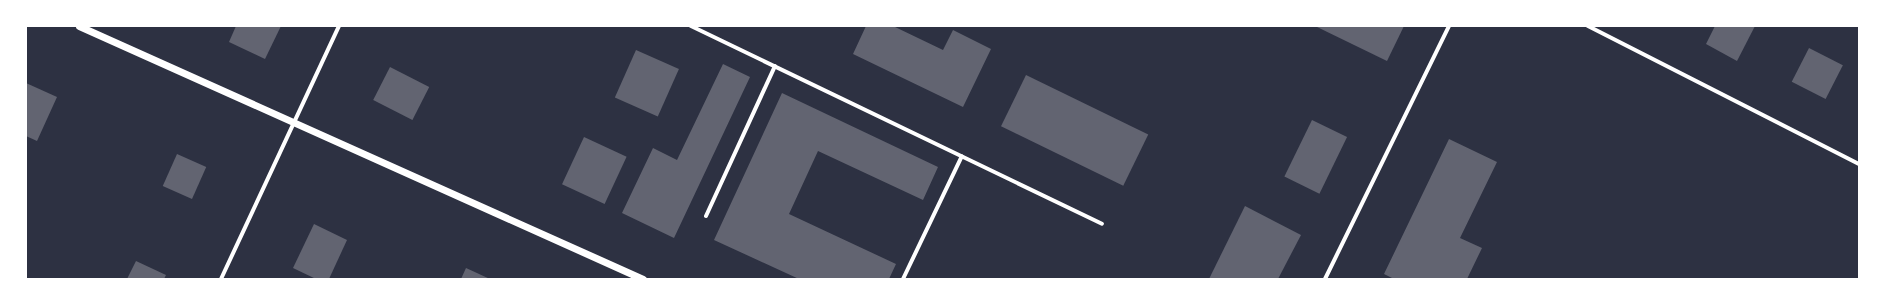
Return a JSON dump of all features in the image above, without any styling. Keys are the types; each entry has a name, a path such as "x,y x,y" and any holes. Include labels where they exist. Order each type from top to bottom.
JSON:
{"street":[{"path":"79,26 294,121 643,279"},
{"path":"221,279 338,26"},
{"path":"691,26 1102,224"},
{"path":"1325,279 1449,26"},
{"path":"1588,26 1859,164"},
{"path":"706,216 775,66"},
{"path":"903,279 962,156"}],"building":[{"path":"236,26 281,26 265,59 229,42"},
{"path":"866,26 893,26 943,50 953,30 991,49 963,107 853,54"},
{"path":"1315,26 1404,26 1387,61"},
{"path":"1715,26 1755,26 1737,61 1706,44"},
{"path":"1809,48 1843,65 1826,99 1792,82"},
{"path":"636,50 679,69 658,117 615,98"},
{"path":"723,64 750,77 674,238 622,213 653,148 677,160"},
{"path":"390,67 429,87 412,120 373,100"},
{"path":"1026,75 1148,135 1123,186 1001,126"},
{"path":"26,83 57,97 37,141 26,136"},
{"path":"782,93 938,167 923,200 818,151 789,214 896,264 889,279 799,279 714,240"},
{"path":"1312,120 1347,137 1319,194 1284,177"},
{"path":"584,137 627,157 605,204 562,184"},
{"path":"1449,139 1497,162 1460,238 1482,248 1467,279 1394,279 1384,274"},
{"path":"177,154 206,167 192,199 163,186"},
{"path":"1245,206 1301,235 1278,279 1209,279"},
{"path":"314,224 347,240 329,279 316,279 293,268"},
{"path":"136,261 166,275 164,279 127,279"},
{"path":"466,268 490,279 461,279"}]}
